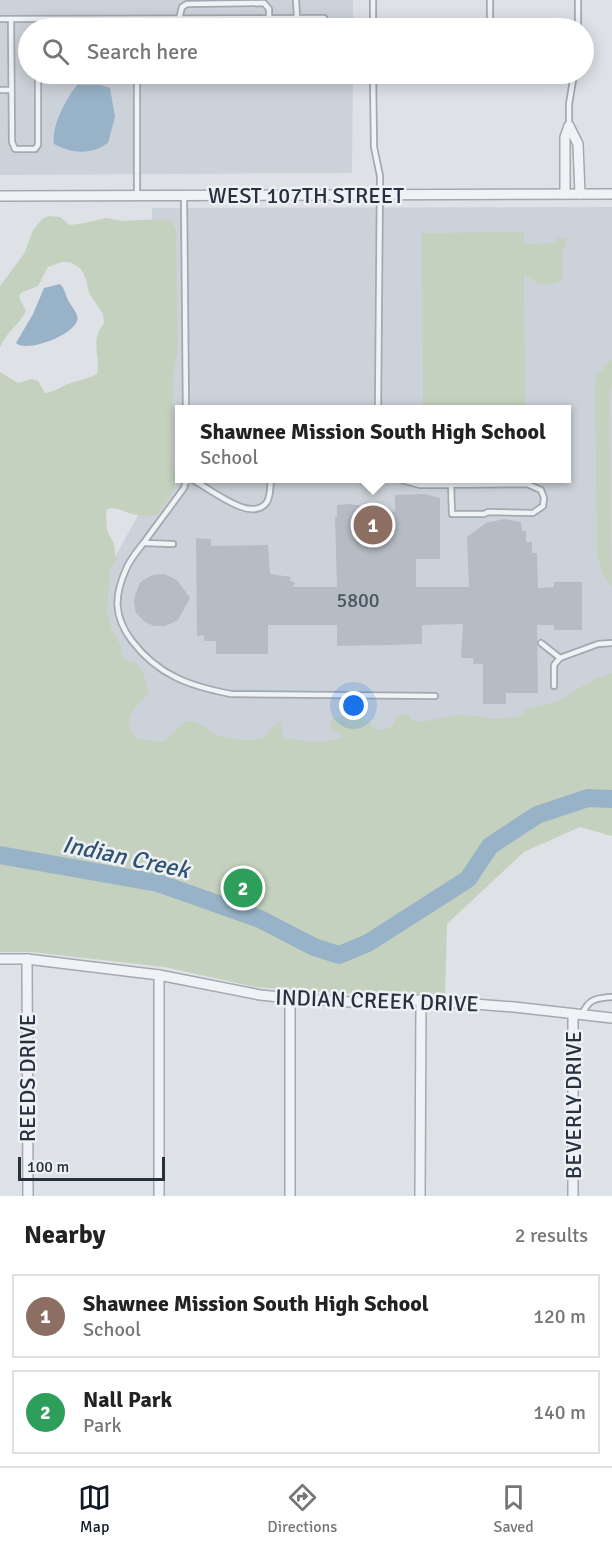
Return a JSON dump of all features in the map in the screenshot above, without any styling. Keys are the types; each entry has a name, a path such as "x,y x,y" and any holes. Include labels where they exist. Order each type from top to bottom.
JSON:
{"street":[{"path":"565,194 565,137 569,126"},
{"path":"569,126 578,144 580,194"},
{"name":"WEST 107TH STREET","path":"0,195 612,194"},
{"name":"INDIAN CREEK DRIVE","path":"0,959 27,959 159,975 260,995 290,998 352,1002 420,1000 514,1007 612,1018"},
{"name":"REEDS DRIVE","path":"27,959 28,1196"},
{"path":"159,975 159,1196"},
{"path":"290,998 290,1196"},
{"path":"420,1000 420,1196"},
{"name":"BEVERLY DRIVE","path":"573,1196 578,1014"}],"lane":[{"path":"296,0 297,18"},
{"path":"373,0 373,18"},
{"path":"490,0 490,18"},
{"path":"578,0 578,18"},
{"path":"178,18 182,7 187,4 264,3 269,9 269,18 324,18"},
{"path":"0,20 18,20"},
{"path":"11,20 12,146 15,149 35,149 38,145 38,84"},
{"path":"137,84 137,195"},
{"path":"373,84 374,147 380,176 378,405"},
{"path":"569,126 572,84"},
{"path":"0,90 11,90"},
{"path":"184,195 186,405"},
{"path":"186,483 128,565 120,586 117,610 122,628 137,648 156,667 177,679 201,688 231,694 435,696"},
{"path":"200,483 242,509 252,510 267,502 271,483"},
{"path":"413,483 420,485 451,484 527,484 541,490 544,498 543,506 534,513 452,514 451,484"},
{"path":"144,543 173,544"},
{"path":"541,643 560,658"},
{"path":"554,686 554,665 560,658 598,645 612,643"},
{"path":"578,1014 590,1001 612,997"}],"shaded area":[{"path":"0,0 353,0 353,18 18,18 18,84 353,84 352,173 0,175"},
{"path":"612,207 612,712 138,770 103,638 108,570 158,479 152,208"}],"green space":[{"path":"48,216 60,217 70,225 106,218 123,221 163,219 172,222 176,230 178,351 173,374 174,490 157,515 138,515 113,508 107,509 106,517 107,530 114,544 116,560 110,571 107,612 112,630 121,646 122,655 127,661 136,663 142,670 149,692 131,714 130,726 137,739 164,742 179,726 190,721 200,724 219,736 245,740 264,737 278,721 281,723 282,734 285,738 321,742 342,737 330,725 333,718 351,713 361,714 372,726 379,729 394,725 395,718 400,714 408,714 413,721 420,722 460,715 494,719 518,717 529,708 550,704 593,680 612,673 612,836 580,827 524,852 447,924 445,995 335,993 255,987 164,967 31,952 0,952 0,372 18,383 32,379 38,381 45,393 94,376 97,374 98,367 97,336 104,323 103,314 89,293 81,269 70,262 62,262 48,267 38,286 21,293 19,297 26,311 0,347 0,286 24,254 33,230 42,219"},
{"path":"524,232 524,244 554,243 557,238 565,239 567,246 562,251 562,280 546,285 532,280 524,273 525,405 423,405 422,233"},
{"path":"612,359 609,399 612,587 602,572 597,553 595,390 596,376"}],"water":[{"path":"77,85 101,85 110,88 115,117 108,143 94,150 74,151 54,144 57,121"},
{"path":"60,284 78,319 73,327 58,337 38,344 21,346 16,343 33,314 44,288"}],"building":[{"path":"425,494 440,498 440,559 416,559 416,587 469,587 467,537 486,523 504,519 521,522 522,531 526,531 526,542 532,542 532,553 537,553 538,588 554,587 554,582 582,582 582,630 554,630 554,625 537,625 538,693 506,693 506,704 483,704 483,664 473,664 473,658 461,658 463,624 422,625 422,644 337,646 337,625 268,625 268,654 216,654 216,641 204,641 204,635 197,636 196,538 211,539 211,546 268,545 270,574 291,577 289,580 295,583 293,587 337,587 335,517 337,517 337,505 350,504 395,512 395,495"},
{"path":"164,574 177,580 190,598 178,620 165,626 154,626 145,622 136,613 135,595 143,580 153,575"}],"waterway":[{"name":"Indian Creek","path":"0,855 158,883 260,919 314,947 339,955 368,943 468,879 490,846 537,815 588,798 612,799"}],"place":[{"name":"Shawnee Mission South High School","path":"373,525"},
{"name":"Nall Park","path":"243,888"}]}
